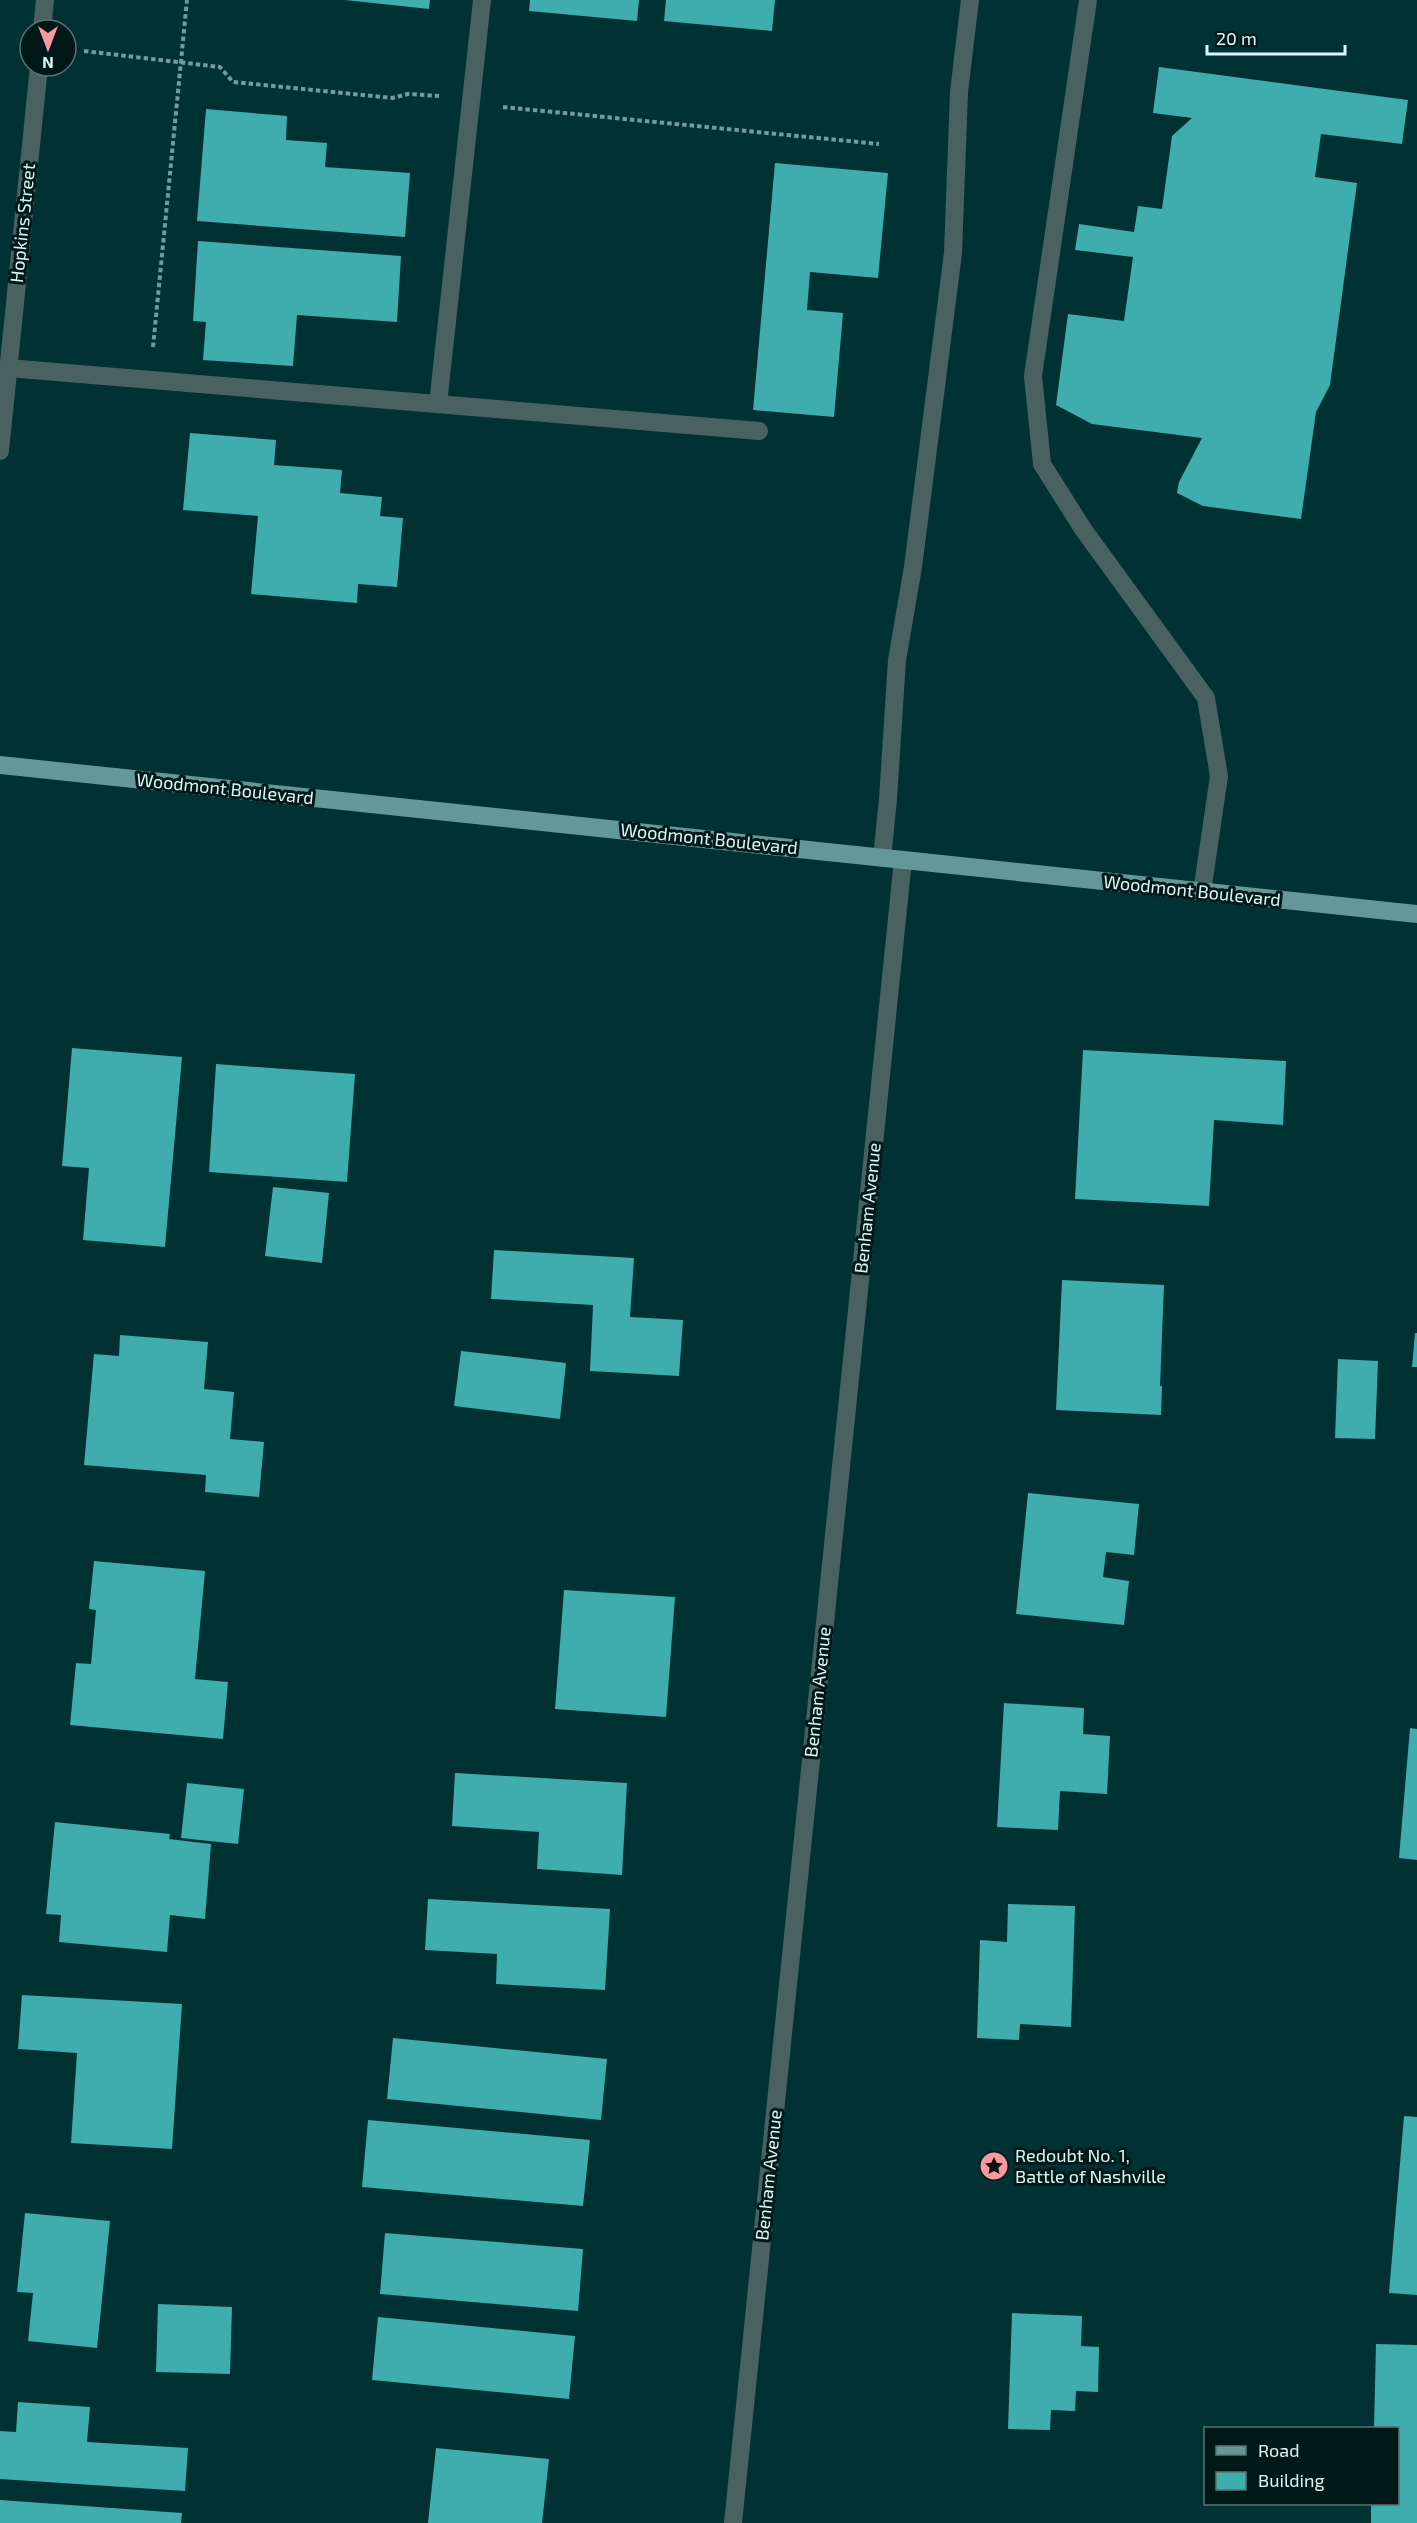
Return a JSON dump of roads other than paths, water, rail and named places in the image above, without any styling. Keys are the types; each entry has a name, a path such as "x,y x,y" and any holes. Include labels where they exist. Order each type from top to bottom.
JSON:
{"main road":[{"name":"Woodmont Boulevard","path":"0,765 1417,914"}],"street":[{"path":"43,18 45,0"},
{"path":"438,404 482,0"},
{"path":"882,858 889,791 897,660 913,567 953,253 959,92 970,0"},
{"path":"1088,0 1033,376 1041,464 1083,529 1206,698 1219,776 1202,892"},
{"name":"Hopkins Street","path":"0,451 38,78"},
{"path":"8,368 759,431"},
{"name":"Benham Avenue","path":"733,2523 903,860"}],"place":[{"name":"Redoubt No. 1, Battle of Nashville","path":"994,2166"}]}
